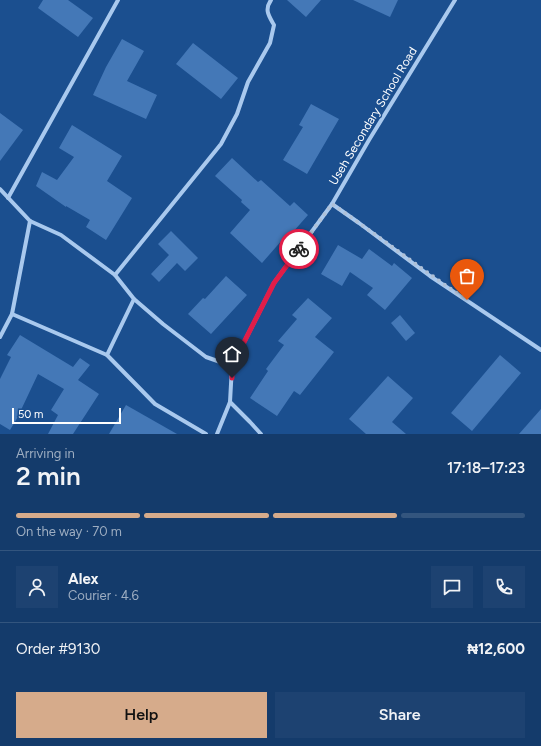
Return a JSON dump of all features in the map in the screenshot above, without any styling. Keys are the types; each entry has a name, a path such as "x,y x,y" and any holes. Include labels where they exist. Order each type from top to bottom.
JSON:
{"street":[{"path":"8,198 118,0"},
{"path":"115,275 221,144 237,114 248,82 270,43 274,25 268,13 268,4 271,0"},
{"name":"Useh Secondary School Road","path":"217,434 230,402 232,366 274,283 332,204 369,140 455,0"},
{"path":"0,189 30,221 61,235 115,275 134,299 163,324 206,357 232,366"},
{"path":"332,204 430,276 541,350"},
{"path":"0,337 12,314 30,221"},
{"path":"107,355 134,299"},
{"path":"12,314 107,355 155,404 206,434"},
{"path":"230,402 261,434"}],"building":[{"path":"43,0 68,0 93,18 78,37 38,8"},
{"path":"287,0 321,0 306,17"},
{"path":"353,0 398,0 390,17"},
{"path":"122,39 144,51 127,81 157,95 146,119 93,95 106,67"},
{"path":"193,43 238,78 221,99 176,64"},
{"path":"311,104 339,119 307,174 283,160 303,127 299,125"},
{"path":"0,113 23,130 0,161"},
{"path":"72,125 122,156 107,181 132,198 106,240 86,227 90,220 66,207 36,186 42,172 57,180 74,157 59,148"},
{"path":"232,158 258,182 261,180 290,206 294,202 308,215 285,241 283,239 262,263 230,233 250,210 241,202 242,200 215,176"},
{"path":"171,231 198,258 185,271 177,263 159,282 151,274 169,255 158,244"},
{"path":"338,245 362,259 369,249 392,266 394,263 412,278 385,310 367,295 373,288 350,272 342,286 321,274"},
{"path":"226,276 247,295 211,334 188,314 203,298 205,299"},
{"path":"308,298 332,318 315,337 334,352 300,395 294,391 277,416 250,398 268,371 266,369 284,345 278,341 297,319 292,315"},
{"path":"400,315 415,333 406,341 391,323"},
{"path":"20,335 73,367 80,358 90,365 78,380 99,394 73,434 48,434 58,415 51,410 64,389 38,374 22,410 10,430 0,424 0,379 11,357 7,355"},
{"path":"500,355 521,373 472,431 451,413"},
{"path":"388,376 413,398 392,422 406,434 366,434 349,419"},
{"path":"126,405 177,434 109,434"},
{"path":"541,409 541,434 519,434"}],"way so far":[{"path":"299,249 332,204 430,276 467,300"}],"route":[{"path":"232,378 232,366 274,283 299,249"}]}
